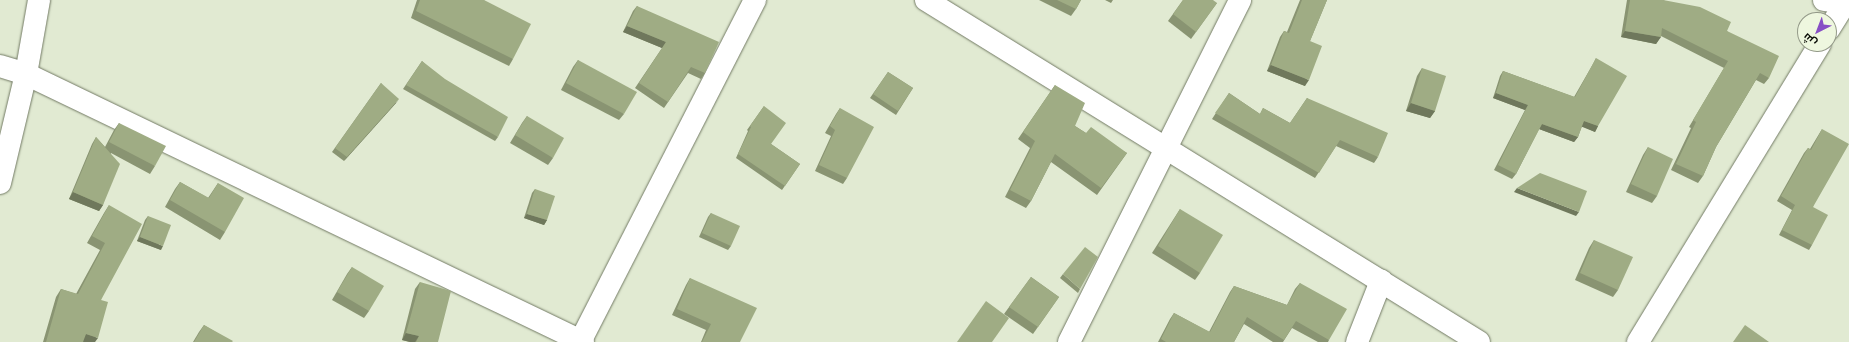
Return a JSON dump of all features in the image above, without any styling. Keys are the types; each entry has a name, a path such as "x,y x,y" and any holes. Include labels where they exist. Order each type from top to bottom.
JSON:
{"street":[{"path":"0,183 26,74 39,0"},
{"path":"0,66 26,74 581,342 755,0"},
{"path":"926,0 1165,150 1479,342"},
{"path":"1069,342 1240,0"},
{"path":"1824,0 1847,3 1837,17"},
{"path":"1638,342 1815,52"},
{"path":"1357,342 1381,281"}],"building":[{"path":"420,0 484,0 531,24 513,59 416,11"},
{"path":"1057,0 1081,0 1076,9"},
{"path":"1183,0 1213,0 1217,3 1196,32 1173,14"},
{"path":"1302,0 1327,0 1310,41 1322,46 1309,80 1271,65 1284,31 1289,33"},
{"path":"1630,0 1663,0 1700,7 1731,22 1727,31 1779,56 1769,78 1760,73 1716,147 1703,176 1676,164 1696,122 1693,120 1728,61 1662,28 1661,37 1625,31"},
{"path":"637,6 719,42 705,73 691,67 668,102 639,83 666,42 627,26"},
{"path":"1596,58 1627,76 1598,126 1584,121 1578,137 1542,124 1516,174 1498,165 1528,105 1496,93 1503,71 1575,97"},
{"path":"578,60 637,92 624,114 566,83"},
{"path":"422,61 445,79 508,117 498,137 406,85"},
{"path":"1422,68 1446,76 1435,111 1411,103"},
{"path":"888,72 913,88 898,111 873,94"},
{"path":"381,83 399,99 347,157 335,148"},
{"path":"1055,85 1085,103 1075,126 1086,133 1091,127 1127,153 1101,188 1055,154 1031,201 1010,190 1035,141 1023,132"},
{"path":"1229,93 1260,114 1263,108 1290,123 1307,98 1388,133 1378,157 1340,140 1319,173 1215,113"},
{"path":"764,106 786,123 771,144 800,164 785,186 738,154 751,127 750,126"},
{"path":"840,108 874,127 847,178 819,165 835,130 830,126"},
{"path":"527,116 564,138 553,158 515,135"},
{"path":"119,123 166,146 155,166 109,142"},
{"path":"1822,129 1849,144 1813,207 1828,215 1812,245 1782,230 1795,205 1781,196 1808,148 1811,150"},
{"path":"96,137 120,164 103,205 73,192"},
{"path":"1648,147 1673,159 1657,196 1631,184"},
{"path":"1540,173 1587,191 1579,212 1517,188"},
{"path":"180,182 209,198 218,183 244,198 225,232 170,200"},
{"path":"535,189 555,196 547,220 527,214"},
{"path":"109,205 142,224 101,300 108,302 98,338 86,334 83,342 46,342 61,289 78,294 105,243 92,236"},
{"path":"1180,209 1223,235 1200,273 1158,246"},
{"path":"711,213 740,226 731,246 702,233"},
{"path":"148,216 171,225 163,246 140,237"},
{"path":"1594,240 1633,257 1618,290 1580,273"},
{"path":"1085,247 1098,257 1080,289 1063,274"},
{"path":"352,267 384,286 369,311 337,292"},
{"path":"1031,277 1059,297 1038,327 1009,307"},
{"path":"690,278 757,308 740,342 702,342 711,324 677,309"},
{"path":"420,282 451,291 438,342 416,342 419,336 406,333"},
{"path":"1300,283 1347,309 1329,340 1296,321 1284,340 1247,317 1234,342 1166,342 1161,339 1174,313 1210,332 1234,286 1287,305"},
{"path":"986,301 1009,318 992,342 957,342"},
{"path":"204,325 233,341 194,342"},
{"path":"1745,325 1769,342 1733,342"}]}
